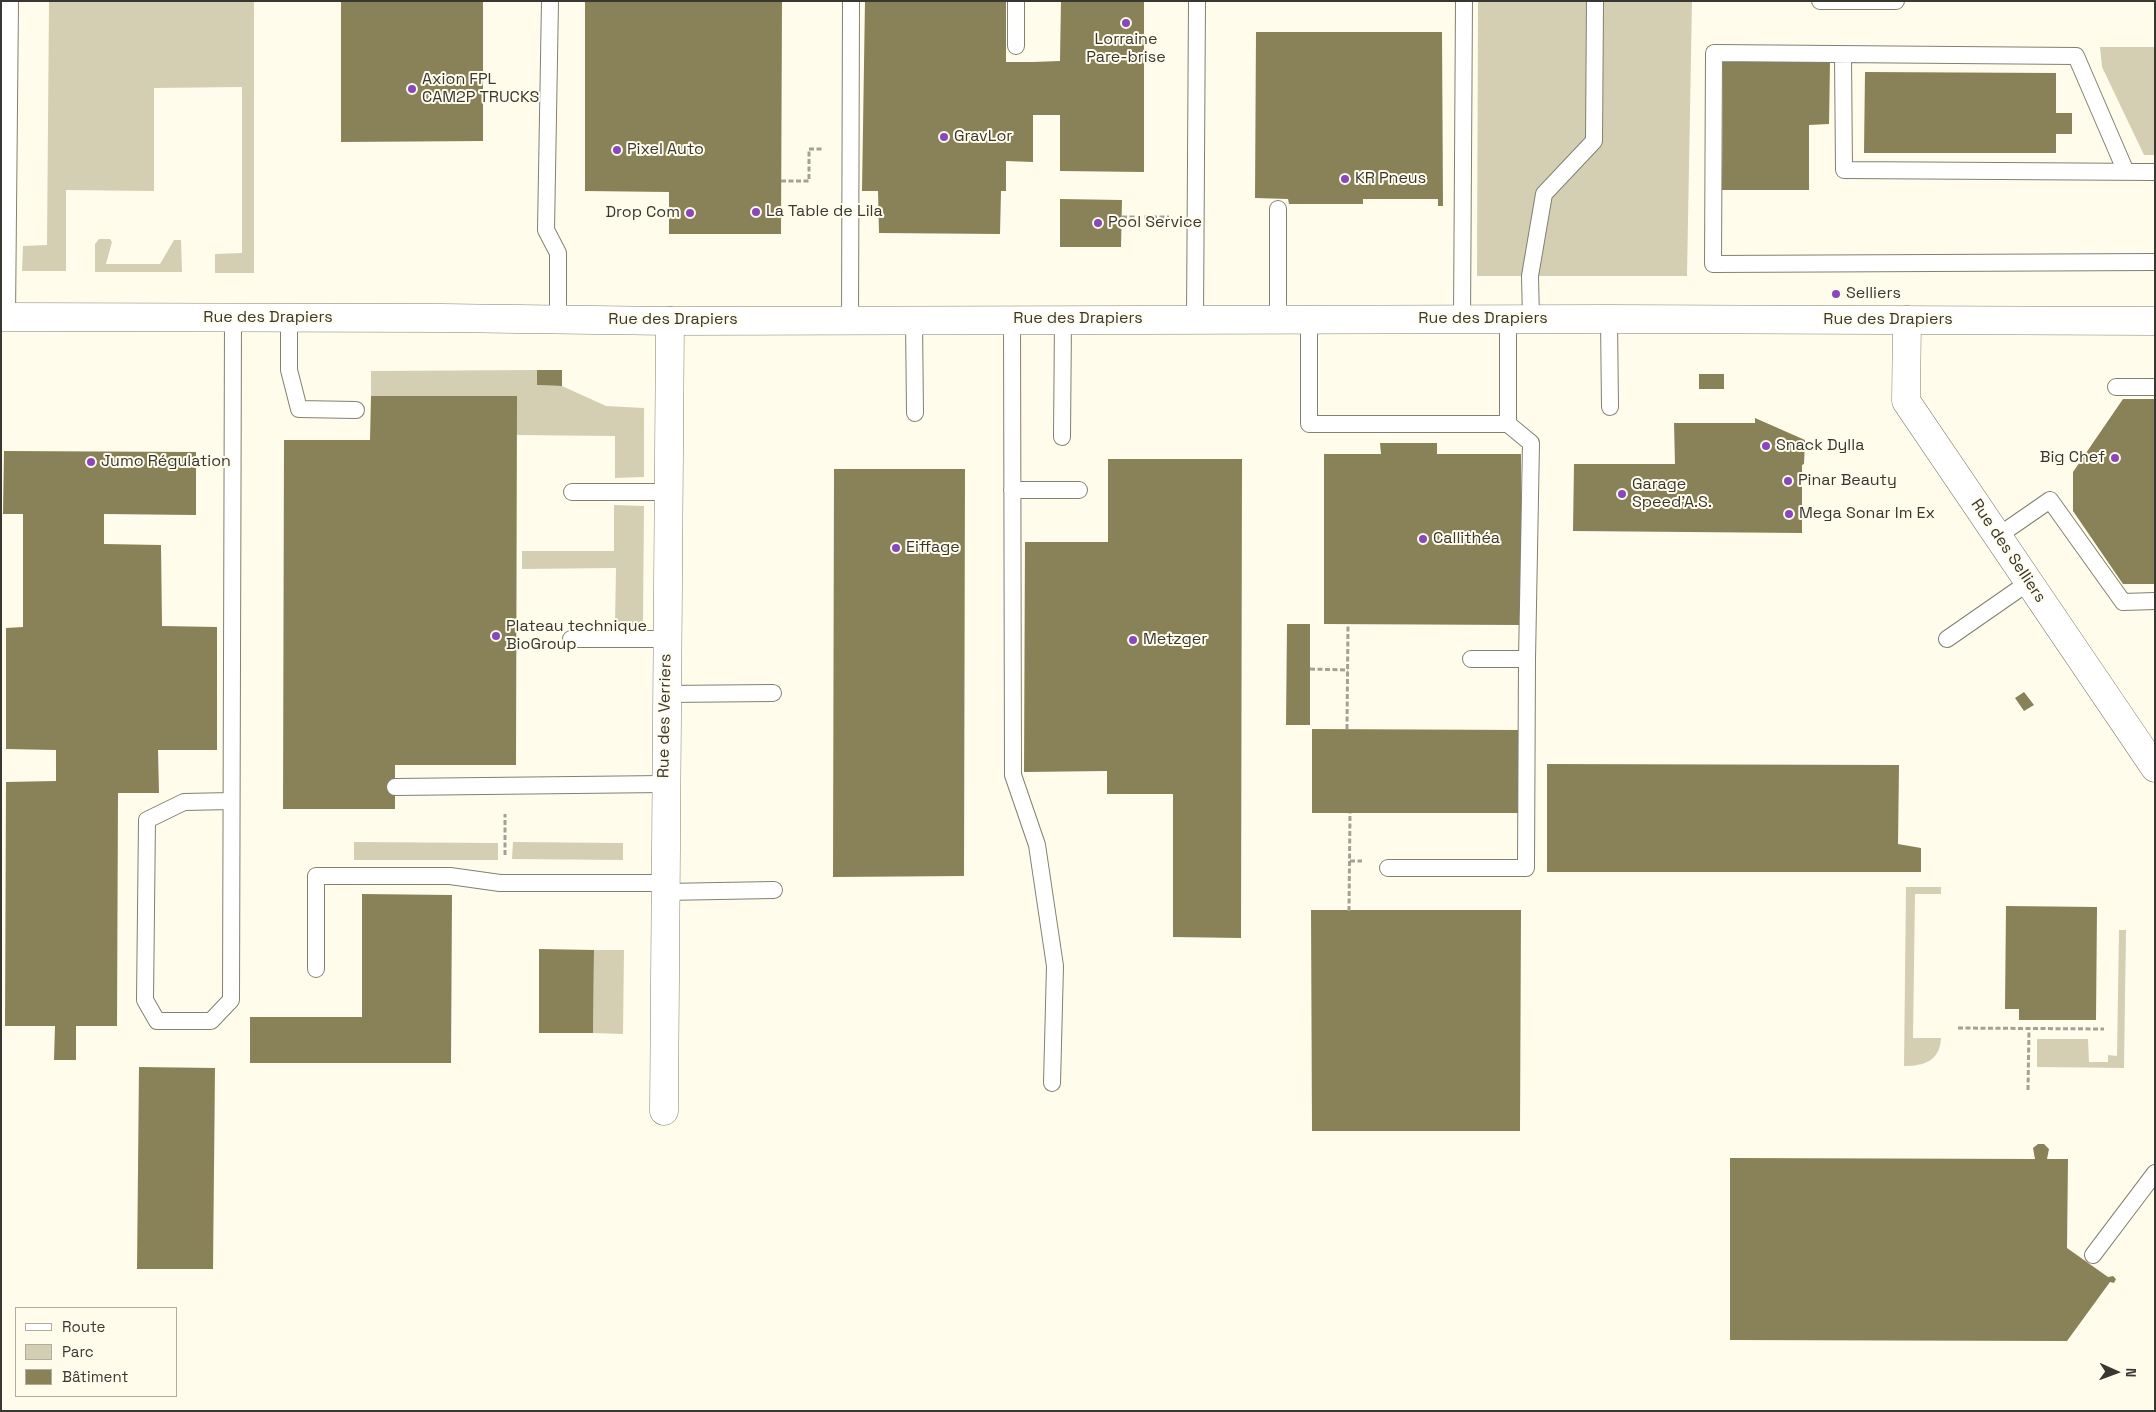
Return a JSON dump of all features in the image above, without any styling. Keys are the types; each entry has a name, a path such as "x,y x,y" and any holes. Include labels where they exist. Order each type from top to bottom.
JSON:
{"street":[{"name":"Rue des Drapiers","path":"4,317 670,321 1012,319 2155,321"},
{"name":"Rue des Selliers","path":"1907,320 1906,401 2155,768"},
{"name":"Rue des Verriers","path":"664,1111 664,784 670,321"}],"lane":[{"path":"4,317 10,1"},
{"path":"550,1 546,230 558,253 558,320"},
{"path":"850,321 851,1"},
{"path":"1016,1 1016,46"},
{"path":"1195,319 1197,1"},
{"path":"1462,319 1464,1"},
{"path":"1508,424 1519,319 1530,276 1544,194 1594,141 1595,1"},
{"path":"1820,1 1896,1"},
{"path":"2126,172 2076,56 1714,53 1713,264 2155,262"},
{"path":"1843,55 1844,170 2155,172"},
{"path":"1278,209 1278,319"},
{"path":"232,801 184,802 147,820 145,1000 157,1021 211,1021 231,1000 232,801 233,318"},
{"path":"289,318 289,370 299,409 356,410"},
{"path":"1012,319 1013,775 1037,845 1055,966 1052,1083"},
{"path":"1062,437 1063,319"},
{"path":"1609,319 1610,407"},
{"path":"914,320 915,413"},
{"path":"1309,320 1309,424 1508,424 1531,443 1526,868 1388,868"},
{"path":"2116,387 2155,387"},
{"path":"1012,490 1079,490"},
{"path":"572,492 668,492"},
{"path":"1998,536 2050,500 2123,602 2155,601"},
{"path":"1947,639 2029,582"},
{"path":"571,639 666,639"},
{"path":"1471,659 1528,659"},
{"path":"666,694 774,693"},
{"path":"395,787 664,784"},
{"path":"316,970 316,876 450,876 504,883 774,890"},
{"path":"2092,1255 2155,1173"}],"path":[{"path":"781,181 809,181 809,149 851,149"},
{"path":"1122,217 1196,216"},
{"path":"1347,729 1348,624"},
{"path":"1310,669 1348,670"},
{"path":"504,883 505,786"},
{"path":"1349,910 1350,813"},
{"path":"1958,1028 2104,1030"},
{"path":"2028,1090 2029,1029"}],"green space":[{"path":"49,1 254,1 254,273 215,273 215,254 242,253 242,87 154,88 154,191 66,190 66,271 22,271 23,246 47,245"},
{"path":"1478,1 1692,1 1687,276 1477,276"},
{"path":"2100,47 2155,47 2155,155 2144,155 2102,67"},
{"path":"99,239 110,239 112,242 106,264 160,264 174,240 181,240 182,272 95,272 95,244"},
{"path":"537,370 538,385 562,386 606,406 644,408 644,477 615,478 615,436 516,435 516,396 371,396 371,371"},
{"path":"614,505 644,506 643,621 626,629 626,625 615,625 616,568 522,569 522,551 614,551"},
{"path":"354,842 498,843 498,860 354,860"},
{"path":"513,842 623,843 623,860 512,859"},
{"path":"1906,887 1941,887 1941,894 1915,894 1913,1038 1941,1038 1938,1052 1930,1061 1918,1065 1904,1066"},
{"path":"2119,930 2126,930 2124,1068 2037,1067 2037,1039 2088,1039 2089,1062 2108,1062 2108,1055 2117,1056"},
{"path":"594,950 624,950 623,1034 593,1033"}],"building":[{"path":"341,1 483,1 483,141 341,142"},
{"path":"585,1 782,1 781,234 669,234 669,192 585,191"},
{"path":"865,1 1006,1 1006,62 1033,62 1060,61 1061,1 1144,1 1144,172 1060,171 1060,115 1033,115 1033,162 1006,161 1006,191 1001,191 1000,234 879,233 878,191 862,191"},
{"path":"1256,32 1442,32 1443,206 1438,206 1438,199 1363,199 1363,204 1289,204 1288,199 1255,198"},
{"path":"1723,61 1830,61 1829,124 1809,125 1809,190 1722,190"},
{"path":"1865,72 2056,73 2056,113 2072,113 2072,134 2056,134 2056,153 1864,153"},
{"path":"1060,199 1122,200 1121,247 1060,247"},
{"path":"537,370 562,370 562,386 537,385"},
{"path":"1699,374 1724,374 1724,389 1699,389"},
{"path":"371,396 517,396 516,765 395,765 395,809 283,809 284,440 370,440"},
{"path":"2123,399 2155,399 2155,584 2123,584 2073,511 2073,472"},
{"path":"1755,418 1805,440 1804,464 1802,465 1802,533 1573,531 1574,464 1675,464 1674,423 1755,423"},
{"name":"Callithéa","path":"1380,443 1437,443 1437,454 1521,454 1521,625 1324,624 1324,454 1381,454"},
{"path":"4,451 196,452 196,515 104,514 104,544 161,545 162,626 217,627 217,750 158,750 159,793 118,793 117,1026 76,1026 76,1060 54,1060 55,1026 5,1026 6,782 56,781 56,750 6,749 6,628 23,627 23,514 3,514"},
{"name":"Metzger","path":"1108,459 1242,459 1241,938 1173,937 1173,794 1107,794 1107,771 1024,772 1025,542 1108,542"},
{"path":"834,469 965,469 964,876 833,877"},
{"path":"1287,624 1310,624 1310,725 1286,725"},
{"path":"2024,692 2034,705 2024,711 2015,698"},
{"path":"1312,729 1521,730 1521,813 1312,813"},
{"path":"1547,764 1899,765 1898,844 1921,848 1921,872 1547,872"},
{"path":"362,894 452,895 451,1063 250,1063 250,1017 362,1017"},
{"path":"2006,906 2097,907 2096,1020 2019,1020 2019,1009 2005,1009"},
{"path":"1311,910 1521,910 1520,1131 1312,1131"},
{"path":"539,949 594,950 593,1033 539,1033"},
{"path":"139,1067 215,1068 213,1269 137,1269"},
{"path":"2038,1144 2044,1144 2049,1149 2047,1159 2068,1159 2067,1248 2108,1277 2113,1276 2116,1279 2114,1283 2110,1282 2067,1341 1730,1340 1730,1158 2035,1159 2033,1148"}],"place":[{"name":"Lorraine Pare-brise","path":"1126,23"},
{"name":"Axion FPL CAM2P TRUCKS","path":"412,89"},
{"name":"GravLor","path":"944,137"},
{"name":"Pixel Auto","path":"617,150"},
{"name":"KR Pneus","path":"1345,179"},
{"name":"La Table de Lila","path":"756,212"},
{"name":"Drop Com","path":"690,213"},
{"name":"Pool Service","path":"1098,223"},
{"name":"Selliers","path":"1836,294"},
{"name":"Snack Dylla","path":"1766,446"},
{"name":"Big Chef","path":"2115,458"},
{"name":"Jumo Régulation","path":"91,462"},
{"name":"Pinar Beauty","path":"1788,481"},
{"name":"Garage Speed'A.S.","path":"1622,494"},
{"name":"Mega Sonar Im Ex","path":"1789,514"},
{"name":"Callithéa","path":"1423,539"},
{"name":"Eiffage","path":"896,548"},
{"name":"Plateau technique BioGroup","path":"496,636"},
{"name":"Metzger","path":"1133,640"}]}
